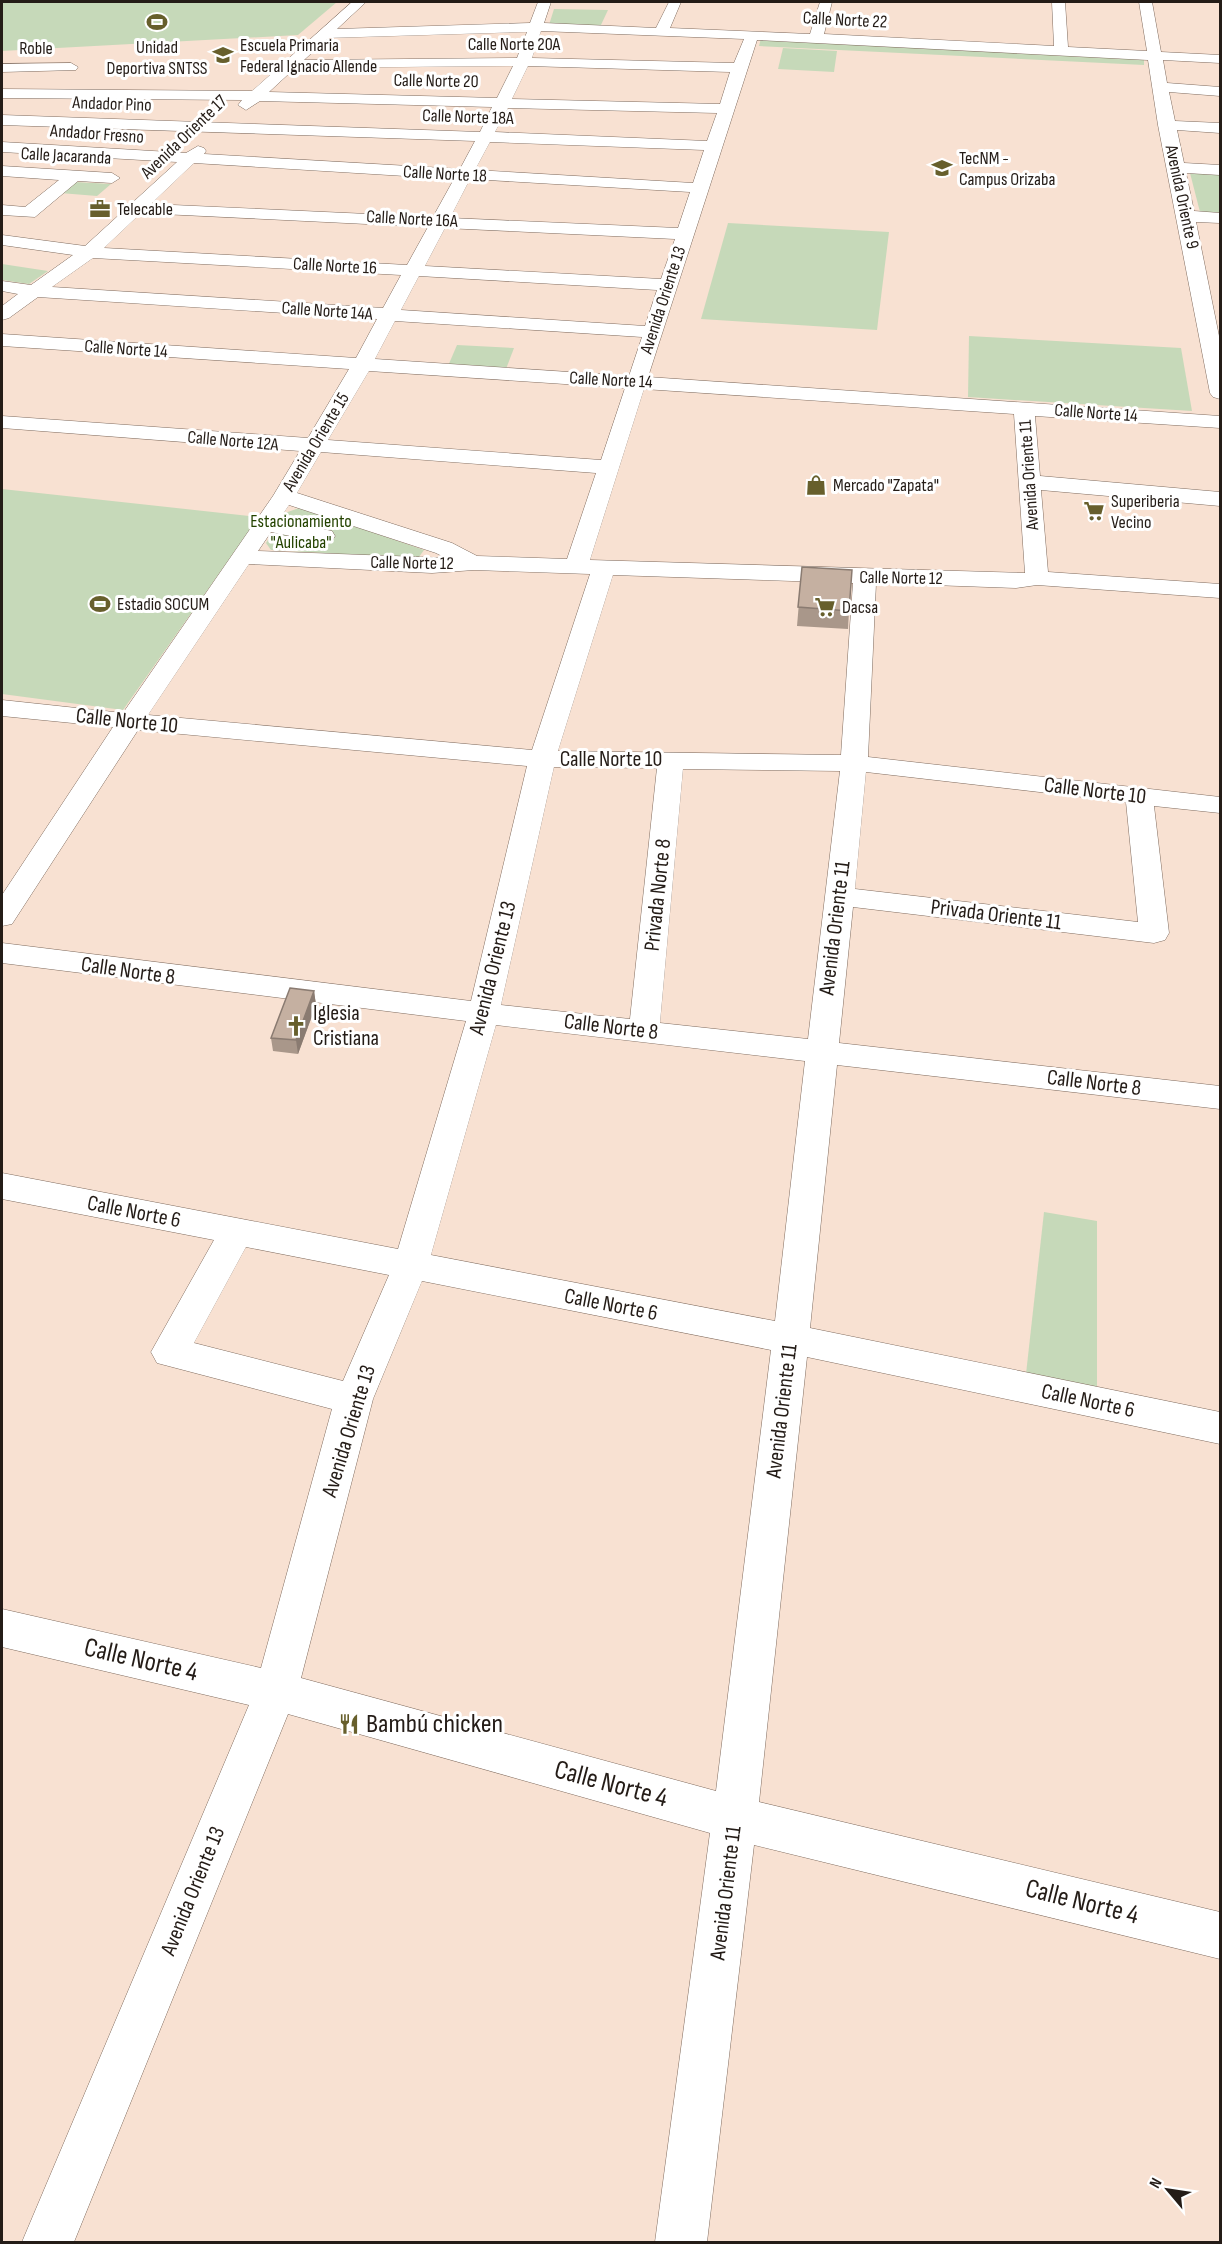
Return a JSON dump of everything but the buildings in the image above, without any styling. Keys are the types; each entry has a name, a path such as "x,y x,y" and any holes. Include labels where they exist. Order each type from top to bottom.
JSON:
{"street":[{"name":"Avenida Oriente 17","path":"2,314 89,252 190,160 221,126 359,2"},
{"name":"Avenida Oriente 15","path":"2,917 129,722 284,496 314,447 362,365 485,137 523,62 544,2"},
{"path":"660,32 675,2"},
{"path":"816,38 826,2"},
{"path":"1059,2 1062,50"},
{"name":"Avenida Oriente 9","path":"1146,2 1166,125 1187,216 1204,262 1214,319 1221,393"},
{"name":"Calle Norte 22","path":"323,34 537,27 816,38 1221,59"},
{"name":"Avenida Oriente 13","path":"48,2242 276,1691 354,1399 410,1267 484,1012 542,759 591,566 608,467 739,68 753,36"},
{"name":"Calle Norte 20A","path":"290,64 523,62 739,68"},
{"name":"Roble","path":"2,68 71,67"},
{"path":"1161,87 1221,91"},
{"name":"Calle Norte 20","path":"2,93 256,96 726,109"},
{"path":"53,121 72,94"},
{"name":"Andador Pino","path":"2,120 221,126"},
{"path":"1166,125 1221,128"},
{"name":"Calle Norte 18A","path":"221,126 714,146"},
{"name":"Andador Fresno","path":"2,147 190,160"},
{"name":"Calle Norte 18","path":"190,160 699,188"},
{"path":"1176,168 1221,170"},
{"name":"Calle Jacaranda","path":"2,171 165,182"},
{"path":"2,210 29,213 74,176"},
{"name":"Calle Norte 16A","path":"138,208 439,220 685,234"},
{"path":"1187,216 1221,218"},
{"name":"Calle Norte 16","path":"2,240 89,252 669,285"},
{"name":"Calle Norte 14A","path":"2,286 36,291 652,332"},
{"name":"Calle Norte 14","path":"2,340 1221,422"},
{"name":"Avenida Oriente 11","path":"1024,408 1037,578"},
{"name":"Calle Norte 12A","path":"2,422 314,447 608,467"},
{"path":"1029,482 1221,500"},
{"name":"Calle Norte 12","path":"284,496 337,538 474,563 864,577 1016,580 1037,578 1221,591"},
{"path":"264,524 337,538"},
{"name":"Calle Norte 12","path":"242,556 337,538 438,557"},
{"name":"Avenida Oriente 11","path":"681,2242 735,1818 791,1339 854,763 864,577"},
{"name":"Calle Norte 10","path":"2,708 129,722 542,759 854,763 1221,805"},
{"name":"Privada Norte 8","path":"644,1031 671,759"},
{"name":"Privada Oriente 11","path":"838,896 1154,933 1139,796"},
{"name":"Calle Norte 8","path":"2,953 244,986 821,1050 1221,1098"},
{"name":"Calle Norte 6","path":"2,1186 410,1267 791,1339 1221,1428"},
{"path":"237,1232 170,1352 354,1399"},
{"name":"Calle Norte 4","path":"2,1628 276,1691 735,1818 1221,1936"}],"green space":[{"name":"Unidad Deportiva SNTSS","path":"2,2 337,2 298,35 2,51"},
{"path":"554,9 608,10 600,27 549,25"},
{"path":"761,38 1144,59 1144,65 759,46"},
{"path":"783,48 837,51 834,72 778,69"},
{"path":"1190,173 1220,175 1220,213 1200,212"},
{"path":"75,182 111,184 97,196 60,193"},
{"path":"728,223 889,232 877,330 701,319"},
{"path":"2,264 48,271 29,284 2,280"},
{"path":"969,336 1181,348 1192,411 968,397"},
{"path":"457,345 514,348 506,369 448,366"},
{"name":"Estadio SOCUM","path":"2,489 259,517 123,710 2,694"},
{"name":"Estacionamiento \"Aulicaba\"","path":"299,508 424,550 419,557 412,558 271,550 266,543 285,513"},
{"path":"1044,1212 1097,1221 1097,1388 1026,1374"}],"place":[{"name":"Unidad Deportiva SNTSS","path":"157,22"},
{"name":"Escuela Primaria Federal Ignacio Allende","path":"223,55"},
{"name":"TecNM - Campus Orizaba","path":"942,168"},
{"name":"Telecable","path":"100,209"},
{"name":"Mercado \"Zapata\"","path":"816,485"},
{"name":"Superiberia Vecino","path":"1094,511"},
{"name":"Estadio SOCUM","path":"100,604"},
{"name":"Dacsa","path":"825,607"},
{"name":"Iglesia Cristiana","path":"296,1026"},
{"name":"Bambú chicken","path":"349,1724"}]}
